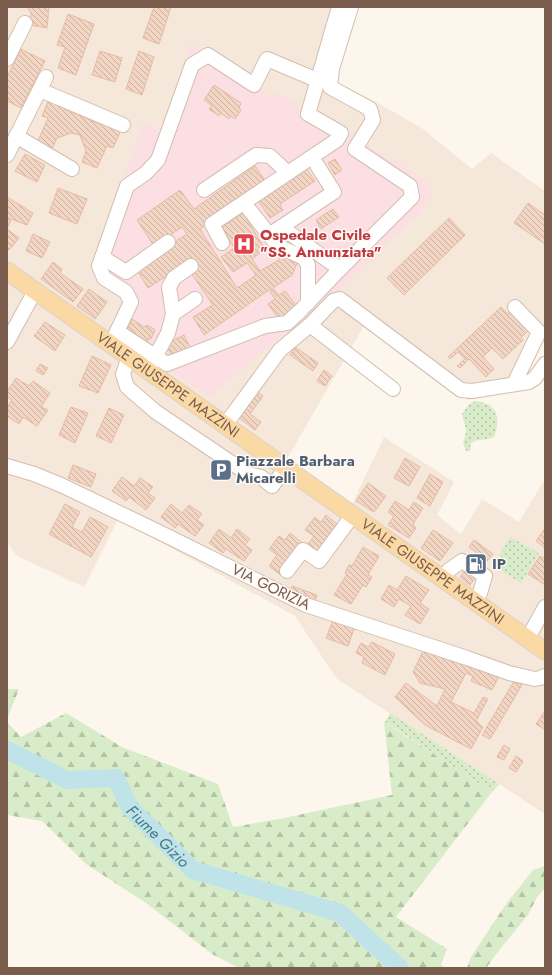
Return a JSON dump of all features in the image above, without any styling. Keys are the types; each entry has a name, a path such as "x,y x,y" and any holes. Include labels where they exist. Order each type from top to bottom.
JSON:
{"main road":[{"name":"VIALE GIUSEPPE MAZZINI","path":"7,271 35,291 114,338 129,357 152,363 225,425 545,650"}],"street":[{"path":"222,243 212,224 337,140 341,133 308,114 339,7"},
{"path":"317,80 267,59 254,85 208,55 192,65 158,160 146,173 127,186 99,266 104,278 126,292 130,302 114,338 152,363 167,364 265,326 287,323 412,197 410,186 355,149 373,120 370,109 330,87 332,69 351,7"},
{"path":"7,59 25,23"},
{"path":"7,156 43,83 123,125"},
{"path":"16,136 72,169"},
{"path":"204,190 256,155 270,156 288,173"},
{"path":"269,235 334,192 317,165"},
{"path":"244,203 278,246 304,258 308,265 308,303"},
{"path":"281,227 340,269"},
{"path":"102,257 126,272 168,242"},
{"path":"152,363 168,333 173,314 169,287 174,278 191,266"},
{"path":"7,342 35,291"},
{"path":"173,314 195,299"},
{"path":"225,425 280,350 310,326 333,300 340,299 461,390 472,391 529,382 535,378 545,364"},
{"path":"514,384 539,332 515,307"},
{"path":"310,326 393,389"},
{"path":"129,357 123,374 127,387 156,412 248,474 261,477 272,486 286,468"},
{"name":"VIA GORIZIA","path":"7,466 34,474 61,485 161,532 306,605 509,673 535,679 545,676"},
{"path":"287,571 303,550 319,561 353,515"},
{"path":"442,578 449,570 462,561 485,576 476,602"},
{"path":"528,638 545,607"}],"shaded area":[{"path":"7,7 356,7 334,81 373,100 423,129 472,169 491,153 545,191 545,332 519,389 468,400 365,324 287,459 352,504 384,437 454,482 437,515 461,534 482,499 519,522 545,479 545,814 337,679 295,616 118,519 84,587 17,556 7,542"},
{"name":"Ospedale Civile \"SS. Annunziata\"","path":"191,43 272,98 275,91 429,182 432,195 420,213 310,318 279,338 211,396 109,336 123,297 89,275 144,121 162,134"}],"green space":[{"path":"476,401 489,405 496,413 496,430 494,437 474,441 471,443 470,451 466,451 463,443 466,428 462,414 469,404"},
{"path":"510,537 539,553 521,583 493,566"},
{"path":"7,689 19,689 7,719"},
{"path":"66,713 122,747 218,784 233,827 284,818 392,795 384,722 492,792 396,917 447,949 441,965 444,968 239,968 212,954 146,903 86,864 42,821 7,815 7,722 21,737"},
{"path":"390,713 499,784 492,792 385,722"},
{"path":"545,866 545,888 537,897 528,915 486,968 467,968 471,957 506,904 533,870"}],"building":[{"path":"27,7 49,7 47,28 30,25 31,13"},
{"path":"154,7 171,7 159,44 143,38"},
{"path":"68,14 94,24 76,75 58,68 65,47 57,45"},
{"path":"21,49 45,61 21,108 7,101 7,77"},
{"path":"100,51 122,58 115,82 92,75"},
{"path":"139,51 154,57 142,95 126,89"},
{"path":"214,85 241,103 239,108 241,110 235,119 231,116 229,119 221,113 219,116 209,109 212,106 204,100"},
{"path":"49,99 65,106 64,109 102,125 104,120 122,128 113,148 107,146 97,168 82,162 86,151 80,135 71,133 57,138 52,149 37,143 48,118 42,116"},
{"path":"25,154 45,165 37,182 15,171"},
{"path":"335,159 342,170 335,175 328,163"},
{"path":"255,166 267,183 200,229 237,288 256,275 247,263 233,272 221,257 234,248 222,227 243,213 265,249 252,259 260,271 279,260 283,251 299,259 292,275 273,288 279,295 285,291 299,309 281,322 268,304 275,299 269,290 204,335 193,317 213,305 191,273 191,260 148,288 135,267 187,234 182,227 154,246 137,220 180,190 194,209"},
{"path":"306,168 315,181 280,204 283,210 270,218 257,199"},
{"path":"58,188 87,199 77,224 49,213"},
{"path":"7,197 33,213 27,225 11,219 7,229"},
{"path":"528,203 545,215 545,244 514,223"},
{"path":"333,209 339,217 321,229 316,220"},
{"path":"449,218 465,235 404,295 387,278"},
{"path":"7,229 19,238 9,250 7,248"},
{"path":"33,234 50,242 42,258 26,251"},
{"path":"53,262 62,269 60,273 83,289 73,302 41,279"},
{"path":"89,289 107,302 95,319 77,306"},
{"path":"501,307 508,314 512,310 530,329 521,338 523,340 503,359 492,348 483,357 494,369 486,377 469,359 460,368 457,366 465,359 458,352 450,359 448,357"},
{"path":"132,319 144,327 147,325 155,330 151,339 149,338 147,342 127,329"},
{"path":"45,322 65,335 55,351 34,336"},
{"path":"184,335 191,349 173,359 166,344"},
{"path":"295,347 318,363 313,371 290,355"},
{"path":"92,356 111,365 98,393 79,386"},
{"path":"40,364 48,368 43,375 36,371"},
{"path":"324,370 332,376 325,386 317,381"},
{"path":"16,378 29,386 33,381 50,393 41,407 48,410 37,426 23,417 19,424 7,416 7,408 12,400 7,397 7,392"},
{"path":"257,391 263,396 250,414 261,422 255,430 238,417"},
{"path":"71,407 88,413 75,443 59,435"},
{"path":"109,408 124,415 111,443 96,436"},
{"path":"405,458 420,467 409,486 394,478"},
{"path":"73,465 96,474 91,487 68,478"},
{"path":"430,474 443,482 430,506 417,498"},
{"path":"122,477 134,486 140,478 153,487 148,493 155,498 146,510 129,497 126,501 112,491"},
{"path":"368,483 386,496 374,512 356,501"},
{"path":"395,501 409,510 414,502 423,508 413,524 416,528 409,538 388,525 394,516 388,512"},
{"path":"65,504 80,512 72,527 82,532 90,517 108,527 91,557 49,534"},
{"path":"171,504 182,513 189,505 202,514 197,520 204,525 195,536 178,524 175,528 161,517"},
{"path":"326,515 337,524 325,541 329,544 318,558 305,548 314,536 305,530 315,517 321,522"},
{"path":"545,528 545,548 536,541"},
{"path":"219,529 231,538 237,529 250,539 245,545 252,550 244,561 226,549 223,553 209,543"},
{"path":"433,530 453,543 440,561 421,548"},
{"path":"290,533 301,542 288,559 282,576 269,566 277,555 269,549 279,536 285,540"},
{"path":"474,540 493,554 487,561 469,547"},
{"path":"363,547 379,556 368,575 372,577 366,587 363,585 351,604 334,595 347,574 345,573 349,565 352,566"},
{"path":"477,553 487,561 470,585 460,577"},
{"path":"540,556 545,559 545,585 528,574"},
{"path":"406,576 429,590 420,603 429,609 420,624 405,615 411,606 399,599 394,607 381,599 389,585 397,590"},
{"path":"292,586 317,595 314,603 290,594"},
{"path":"334,618 355,626 348,646 326,638"},
{"path":"372,642 395,654 385,675 362,663 364,657 356,653 361,643 368,647"},
{"path":"423,651 473,665 499,676 492,690 471,681 473,676 466,673 451,702 474,713 483,697 488,699 476,721 483,727 471,749 425,725 395,697 406,683 437,706 445,689 420,683 413,672"},
{"path":"514,681 522,685 490,739 482,735"},
{"path":"545,711 545,727 544,729 536,724"},
{"path":"504,745 510,749 504,760 497,757"},
{"path":"516,756 523,761 516,772 509,768"}],"waterway":[{"name":"Fiume Gizio","path":"7,750 67,780 116,778 130,808 193,870 340,913 400,968"}],"place":[{"name":"Ospedale Civile \"SS. Annunziata\"","path":"244,244"},
{"name":"Piazzale Barbara Micarelli","path":"221,470"},
{"name":"IP","path":"476,564"}]}
